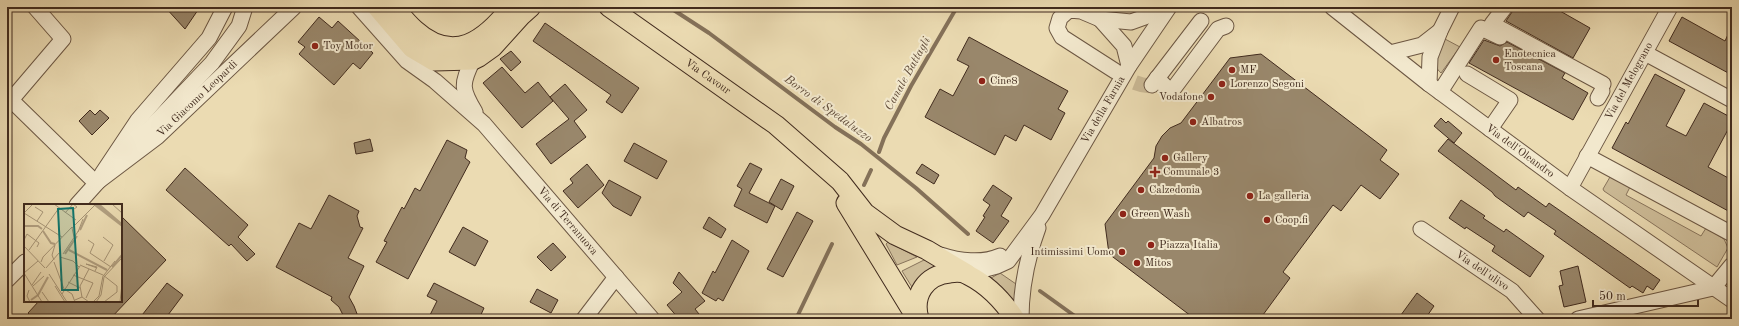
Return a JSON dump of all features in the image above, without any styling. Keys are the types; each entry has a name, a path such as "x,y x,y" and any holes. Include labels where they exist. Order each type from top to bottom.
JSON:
{"main road":[{"path":"377,7 412,48 434,61 473,60 492,47 531,7"},
{"path":"394,7 416,31 436,44 454,46 468,44 484,36 498,23 511,7"},
{"name":"Via Cavour","path":"600,7 615,11 776,125 840,181 865,213 895,235 927,250 985,285 994,293 1016,319"},
{"name":"Via Cavour","path":"804,148 844,201 918,319"},
{"name":"Via Cavour","path":"918,319 918,300 925,283 934,276 941,274 956,272 967,274"}],"street":[{"path":"35,7 63,39 9,98 96,184"},
{"name":"Via Giacomo Leopardi","path":"96,184 138,120 209,38 224,7"},
{"name":"Via Giacomo Leopardi","path":"78,204 212,63 239,26 245,7"},
{"name":"Via Giacomo Leopardi","path":"96,184 157,137 294,7"},
{"name":"Via di Terranuova","path":"359,7 407,61 435,81 484,124"},
{"name":"Via dell'Oleandro","path":"1332,7 1434,88 1570,188 1732,300"},
{"path":"1434,88 1430,57 1452,7"},
{"path":"1505,7 1492,24 1619,100"},
{"name":"Via del Melograno","path":"1570,188 1670,7"},
{"path":"1100,19 1124,46 1122,69 1062,37 1057,28 1060,18 1069,10 1081,11 1100,19 1131,22 1168,8"},
{"name":"Via della Farnia","path":"967,274 997,266 1008,261 1042,215 1122,69 1168,8"},
{"path":"1201,21 1154,82 1167,88 1174,88 1218,29 1226,26"},
{"path":"1434,88 1481,28 1519,48"},
{"path":"1390,53 1422,45 1440,32"},
{"path":"1645,53 1732,100"},
{"name":"Via di Terranuova","path":"473,60 464,81 467,99 484,124 652,319"},
{"path":"1556,70 1601,89"},
{"path":"1467,74 1510,100 1490,129"},
{"path":"1587,156 1732,234"},
{"name":"Via della Farnia","path":"1021,319 1024,274 1042,215"},
{"name":"Via dell'ulivo","path":"1421,229 1512,291 1537,319"},
{"name":"Via della Farnia","path":"927,250 953,259 991,260 1017,248"},
{"path":"7,280 24,263"},
{"path":"1578,319 1714,288 1732,266"},
{"path":"584,319 616,277"}],"shaded area":[{"path":"1445,39 1460,47 1441,73 1436,65 1436,61"},
{"path":"1610,177 1630,187 1626,195 1701,236 1706,228 1724,239 1728,248 1717,267 1604,191 1603,189"},
{"path":"888,242 917,257 897,265 886,244"},
{"path":"924,260 941,266 915,292 902,271"},
{"path":"1000,273 1016,284 1015,303 991,278"}],"building":[{"path":"165,7 200,7 185,29"},
{"path":"1514,7 1553,7 1590,28 1573,58 1506,21"},
{"path":"319,17 332,28 338,21 373,53 360,69 353,63 334,85 299,54 305,47 298,42"},
{"path":"1682,17 1725,41 1732,26 1732,75 1669,41"},
{"path":"545,23 639,88 622,113 606,102 611,95 533,41"},
{"path":"969,37 1068,91 1058,109 1065,113 1051,140 1024,125 1016,141 1005,135 995,155 925,117 940,89 953,96 969,66 957,60"},
{"path":"1484,40 1500,46 1507,42 1565,73 1562,78 1588,93 1573,120 1469,63"},
{"path":"511,51 521,62 511,71 500,59"},
{"path":"1261,54 1387,150 1380,160 1399,174 1380,199 1361,185 1341,211 1333,205 1283,272 1290,278 1260,319 1195,319 1109,254 1105,224 1154,158 1156,146 1162,136 1170,128 1181,123 1230,58"},
{"path":"502,67 525,93 538,82 553,101 522,128 483,83"},
{"path":"1655,74 1685,90 1666,126 1686,136 1704,103 1732,118 1732,122 1708,167 1732,180 1732,213 1612,148 1626,122 1628,124"},
{"path":"565,84 587,110 574,121 586,137 551,164 536,144 569,119 550,97"},
{"path":"90,110 95,115 100,110 109,118 92,135 79,121"},
{"path":"1441,118 1446,123 1448,121 1462,133 1454,143 1434,126"},
{"path":"370,139 373,151 356,154 354,143"},
{"path":"1448,139 1516,190 1518,187 1546,207 1549,203 1660,280 1653,290 1647,286 1643,293 1632,286 1630,288 1554,234 1556,231 1528,212 1524,217 1495,196 1492,192 1438,151"},
{"path":"447,140 467,150 465,158 470,162 408,279 376,262 387,242 384,241 402,207 404,209 415,188 420,191"},
{"path":"634,143 667,161 657,179 624,161"},
{"path":"750,163 762,169 749,193 775,206 767,223 734,206 742,189 737,186"},
{"path":"587,164 604,185 578,208 563,191 573,183 570,179"},
{"path":"922,164 939,175 934,184 916,173"},
{"path":"185,168 248,225 238,237 255,254 247,261 231,244 229,246 166,190"},
{"path":"781,179 794,186 782,210 769,202"},
{"path":"609,180 641,197 631,216 613,206 602,193"},
{"path":"993,185 1012,198 1001,216 1009,221 993,243 976,231 985,217 983,216 990,205 983,200"},
{"path":"329,195 359,211 357,216 360,227 363,228 348,258 364,266 349,297 359,319 345,319 339,307 331,300 332,297 276,267 299,223 311,229"},
{"path":"1461,200 1485,216 1483,218 1504,232 1506,229 1544,256 1530,277 1492,251 1495,246 1449,218"},
{"path":"797,212 813,221 783,277 767,269"},
{"path":"122,217 166,260 110,319 34,319 28,313 38,302 122,302"},
{"path":"709,217 726,229 721,238 703,228"},
{"path":"463,227 488,241 475,266 449,252"},
{"path":"732,240 749,251 723,301 718,298 716,301 702,293 713,271 715,273"},
{"path":"553,243 566,257 551,271 537,257"},
{"path":"1578,266 1586,302 1564,307 1559,286 1563,285 1560,271"},
{"path":"679,272 705,301 695,309 703,319 679,319 667,305 682,292 673,283"},
{"path":"167,283 183,295 165,319 139,319"},
{"path":"434,283 484,308 479,319 472,319 464,316 463,319 428,319 437,301 427,296"},
{"path":"537,289 558,300 551,313 530,302"},
{"path":"1417,293 1434,306 1425,319 1398,319"}],"waterway":[{"name":"Borro di Spedaluzzo","path":"669,7 709,33 835,127 861,144 916,188 968,234"},
{"name":"Canale Battagli","path":"879,152 884,138 911,86 957,7"},
{"name":"Canale Battagli","path":"864,185 871,170"},
{"name":"Canale Battagli","path":"796,319 832,244"},
{"name":"Borro di Spedaluzzo","path":"1040,291 1079,319"}],"tunnel":[{"path":"1115,71 1136,83 1151,86"}],"place":[{"name":"Toy Motor","path":"315,46"},
{"name":"Enotecnica Toscana","path":"1496,60"},
{"name":"MF","path":"1232,70"},
{"name":"Cine8","path":"982,81"},
{"name":"Lorenzo Segoni","path":"1222,84"},
{"name":"Vodafone","path":"1211,97"},
{"name":"Albatros","path":"1193,122"},
{"name":"Gallery","path":"1165,158"},
{"name":"Comunale 3","path":"1155,172"},
{"name":"Calzedonia","path":"1141,190"},
{"name":"La galleria","path":"1250,196"},
{"name":"Green Wash","path":"1123,214"},
{"name":"Coop.fi","path":"1267,220"},
{"name":"Piazza Italia","path":"1151,245"},
{"name":"Intimissimi Uomo","path":"1122,252"},
{"name":"Mitos","path":"1137,263"}]}
